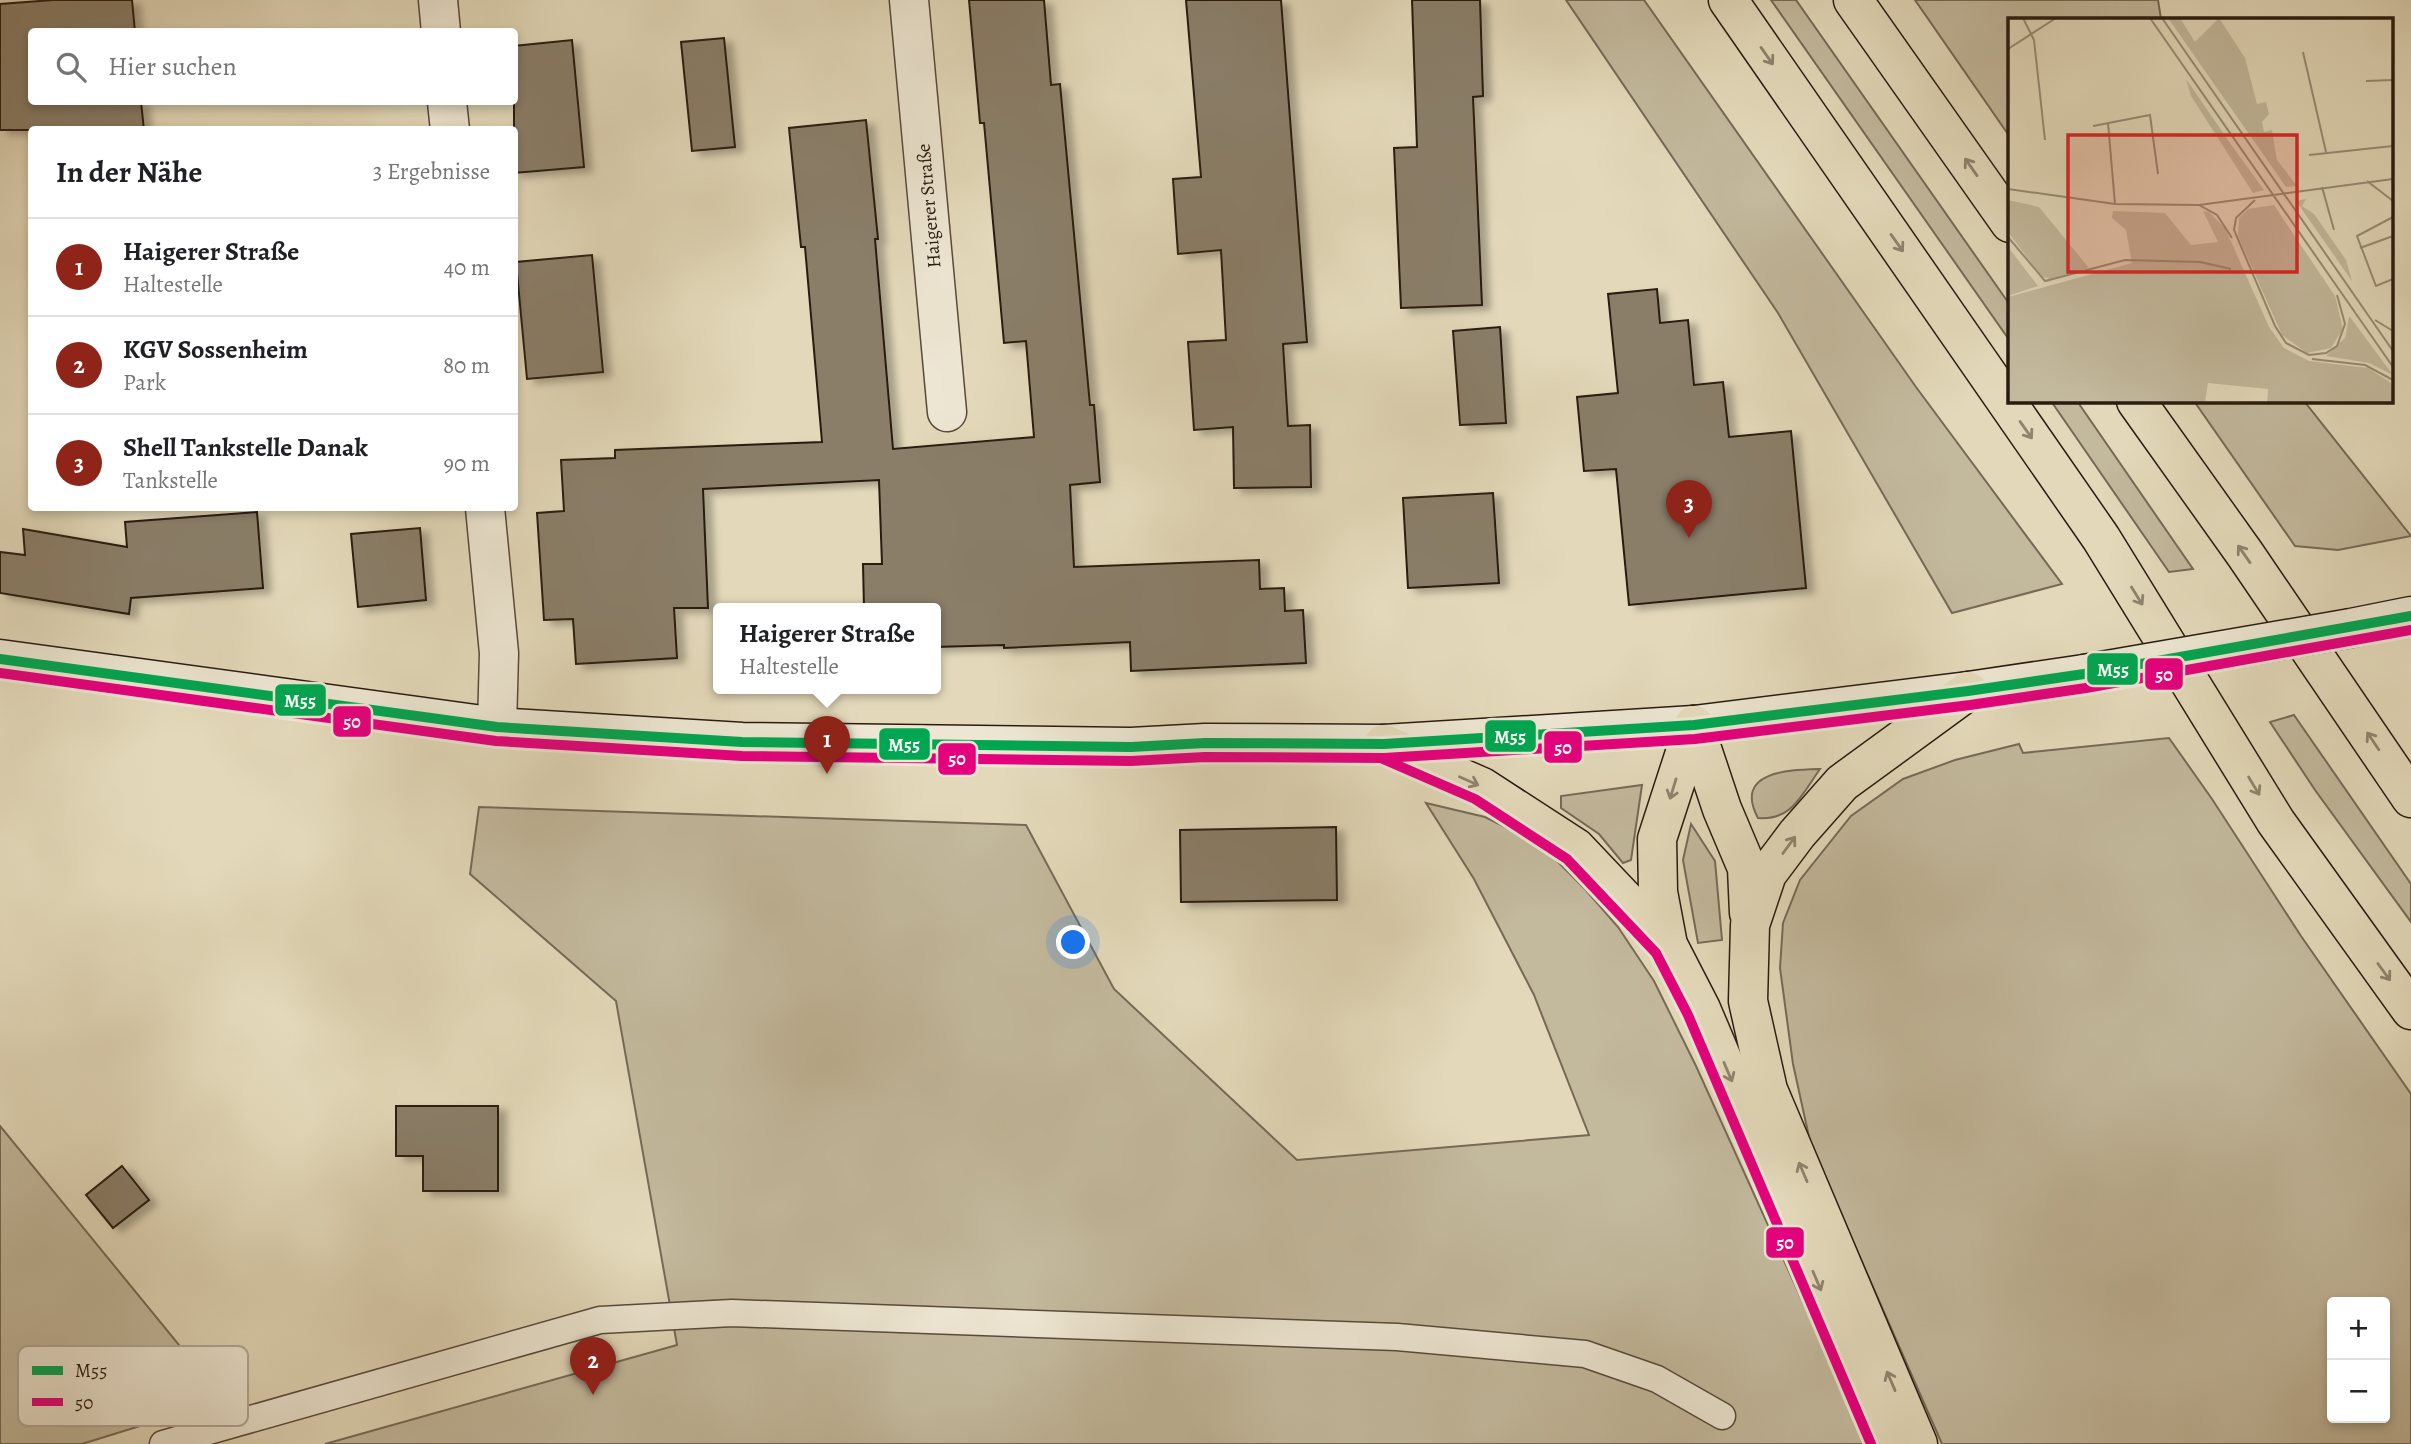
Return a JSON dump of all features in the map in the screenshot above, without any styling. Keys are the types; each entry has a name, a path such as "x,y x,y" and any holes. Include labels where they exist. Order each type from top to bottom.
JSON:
{"highway":[{"path":"1728,0 2101,538 2276,822 2411,1010"},
{"path":"1853,0 2008,220"},
{"path":"2137,402 2245,554 2411,798"},
{"path":"1750,925 1767,874 1797,834 1842,783 1968,691"},
{"path":"1694,725 1722,809 1746,868 1750,925 1748,1001 1768,1090 1918,1444"},
{"path":"1694,725 1657,839 1658,892 1668,944 1701,1009 1886,1444"},
{"path":"1384,744 1482,787 1576,848 1668,944"}],"main road":[{"path":"438,0 441,28"},
{"name":"Haigerer Straße","path":"909,0 947,412"},
{"path":"447,105 450,126"},
{"path":"485,511 499,653 497,727"},
{"path":"0,659 497,727 742,742 1130,747 1205,743 1384,744 1694,725 2084,674 2396,620"}],"lane":[{"path":"248,1420 600,1320 732,1313 1397,1337 1586,1354 1657,1379 1722,1416"},
{"path":"163,1444 226,1426"}],"shaded area":[{"path":"1566,0 1644,0 1916,387 2062,584 1952,613 1778,313"},
{"path":"1771,0 1796,0 2008,302 2008,338"},
{"path":"1915,0 2158,0 2161,18 2008,18 2008,134"},
{"path":"2052,402 2078,402 2193,569 2169,572"},
{"path":"2195,402 2305,402 2411,536 2338,550 2295,546"},
{"path":"2294,715 2411,884 2411,922 2315,790 2270,722"},
{"path":"2169,738 2301,936 2411,1094 2411,1444 1942,1444 1811,1146 1793,1064 1780,968 1783,923 1800,880 1851,816 1903,779 1955,760 2019,744 2023,753"},
{"path":"1820,769 1788,810 1770,818 1758,818 1752,802 1753,791 1758,782 1768,776 1794,770"},
{"path":"1642,785 1631,860 1623,863 1599,834 1561,808 1561,796"},
{"path":"1426,803 1485,817 1541,845 1618,927 1654,981 1696,1066 1867,1444 325,1444 677,1345 616,1001 470,874 479,807 1026,825 1114,989 1297,1160 1589,1135 1534,995 1474,879"},
{"path":"1691,824 1715,861 1722,940 1698,943 1683,860"},
{"path":"0,1126 180,1346 18,1346 18,1426 140,1426 82,1444 0,1444"}],"building":[{"path":"53,0 132,0 135,28 28,28 28,105 141,105 144,126 28,126 28,130 0,130 0,4"},
{"path":"969,0 1044,0 1051,85 1060,84 1090,405 1094,405 1100,482 1070,485 1074,567 1259,560 1260,589 1284,588 1285,611 1303,610 1306,663 1131,671 1130,642 1004,648 1004,645 941,647 941,603 864,603 863,564 882,564 879,480 703,489 708,608 674,608 677,658 576,664 573,619 544,620 537,513 564,511 561,460 615,458 615,450 822,442 805,247 801,247 789,128 866,120 878,239 875,239 893,449 1034,437 1026,341 1004,343 984,123 980,123"},
{"path":"1186,0 1281,0 1307,342 1283,344 1288,426 1310,425 1311,487 1234,488 1233,427 1194,430 1188,342 1226,340 1221,250 1178,254 1173,179 1201,177"},
{"path":"1412,0 1480,0 1483,96 1473,97 1482,305 1401,308 1394,148 1417,147"},
{"path":"724,38 735,147 692,151 681,42"},
{"path":"572,40 584,167 518,173 518,126 514,126 514,105 518,105 518,46"},
{"path":"592,255 603,372 527,379 518,262"},
{"path":"1657,289 1660,323 1688,320 1694,385 1723,382 1729,437 1791,431 1806,588 1629,605 1616,469 1584,471 1577,397 1618,393 1608,294"},
{"path":"1500,327 1506,423 1460,425 1453,331"},
{"path":"1493,493 1499,583 1408,588 1403,498"},
{"path":"257,512 263,588 131,598 129,614 0,593 0,552 25,555 23,529 127,547 125,522"},
{"path":"420,528 426,600 358,607 351,534"},
{"path":"1336,827 1337,900 1181,902 1180,830"},
{"path":"396,1106 498,1106 498,1191 423,1191 423,1156 396,1156"},
{"path":"122,1166 149,1200 113,1228 86,1195"}],"transit line":[{"name":"M55","path":"0,659 497,727 742,742 1131,747 1205,743 1384,744 1694,725 1968,691 2084,674 2411,616"},
{"name":"50","path":"0,673 496,741 742,756 1131,761 1205,757 1384,758 1695,739 1970,705 2086,688 2411,630"},
{"name":"50","path":"1383,759 1475,799 1567,859 1656,953 1688,1015 1871,1444"}],"place":[{"name":"Shell Tankstelle Danak","path":"1689,538"},
{"name":"Haigerer Straße","path":"827,774"},
{"name":"KGV Sossenheim","path":"593,1395"}]}
